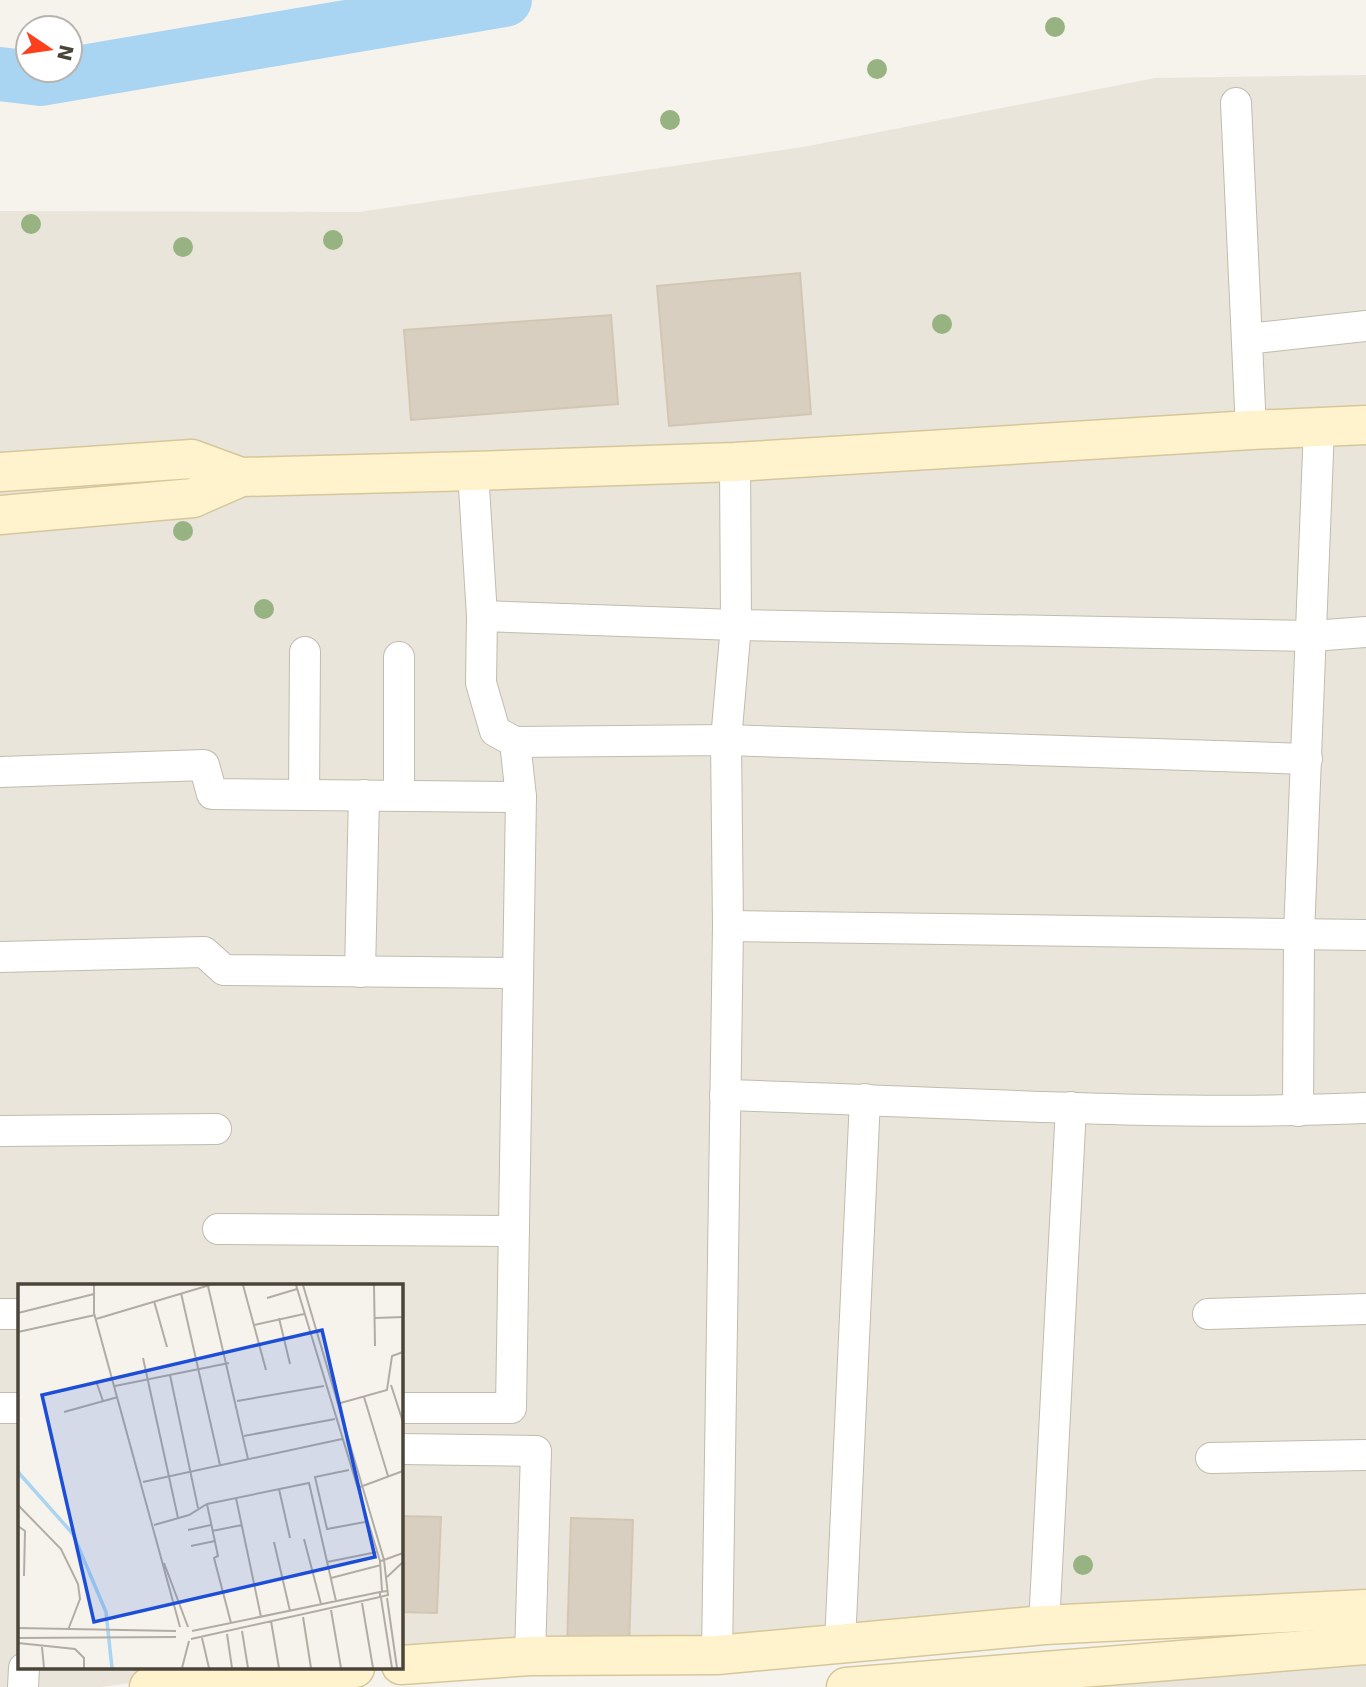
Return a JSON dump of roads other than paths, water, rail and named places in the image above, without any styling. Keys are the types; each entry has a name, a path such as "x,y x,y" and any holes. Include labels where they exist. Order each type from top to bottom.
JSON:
{"street":[{"path":"1236,103 1251,430"},
{"path":"1247,339 1366,326"},
{"path":"0,472 192,459 241,477 735,462 1366,425"},
{"path":"1298,1111 1299,935 1319,427"},
{"path":"717,1655 727,926 726,740 736,625 735,462"},
{"path":"473,471 482,616 481,683 495,731 515,742 726,740 1307,760"},
{"path":"0,515 193,498 241,477"},
{"path":"482,616 736,625 1312,636 1366,632"},
{"path":"304,795 305,652"},
{"path":"399,657 399,795"},
{"path":"402,1408 511,1408 521,797 515,742"},
{"path":"0,772 204,765 212,794 521,797"},
{"path":"360,972 364,795"},
{"path":"727,926 1366,935"},
{"path":"0,957 204,952 224,970 518,974"},
{"path":"725,1096 1071,1107 1298,1111 1366,1108"},
{"path":"840,1643 864,1099"},
{"path":"1044,1625 1071,1107"},
{"path":"0,1131 216,1129"},
{"path":"218,1229 514,1231"},
{"path":"1208,1314 1366,1309"},
{"path":"0,1314 18,1314"},
{"path":"0,1408 18,1408"},
{"path":"402,1449 536,1451 530,1656"},
{"path":"1211,1458 1366,1455"},
{"path":"413,1672 530,1656 717,1655 1044,1625 1366,1609"},
{"path":"920,1638 920,1685"},
{"path":"846,1687 920,1685 1366,1645"},
{"path":"149,1687 210,1673 297,1670"}],"waterway":[{"path":"0,74 41,79 505,0"}]}
